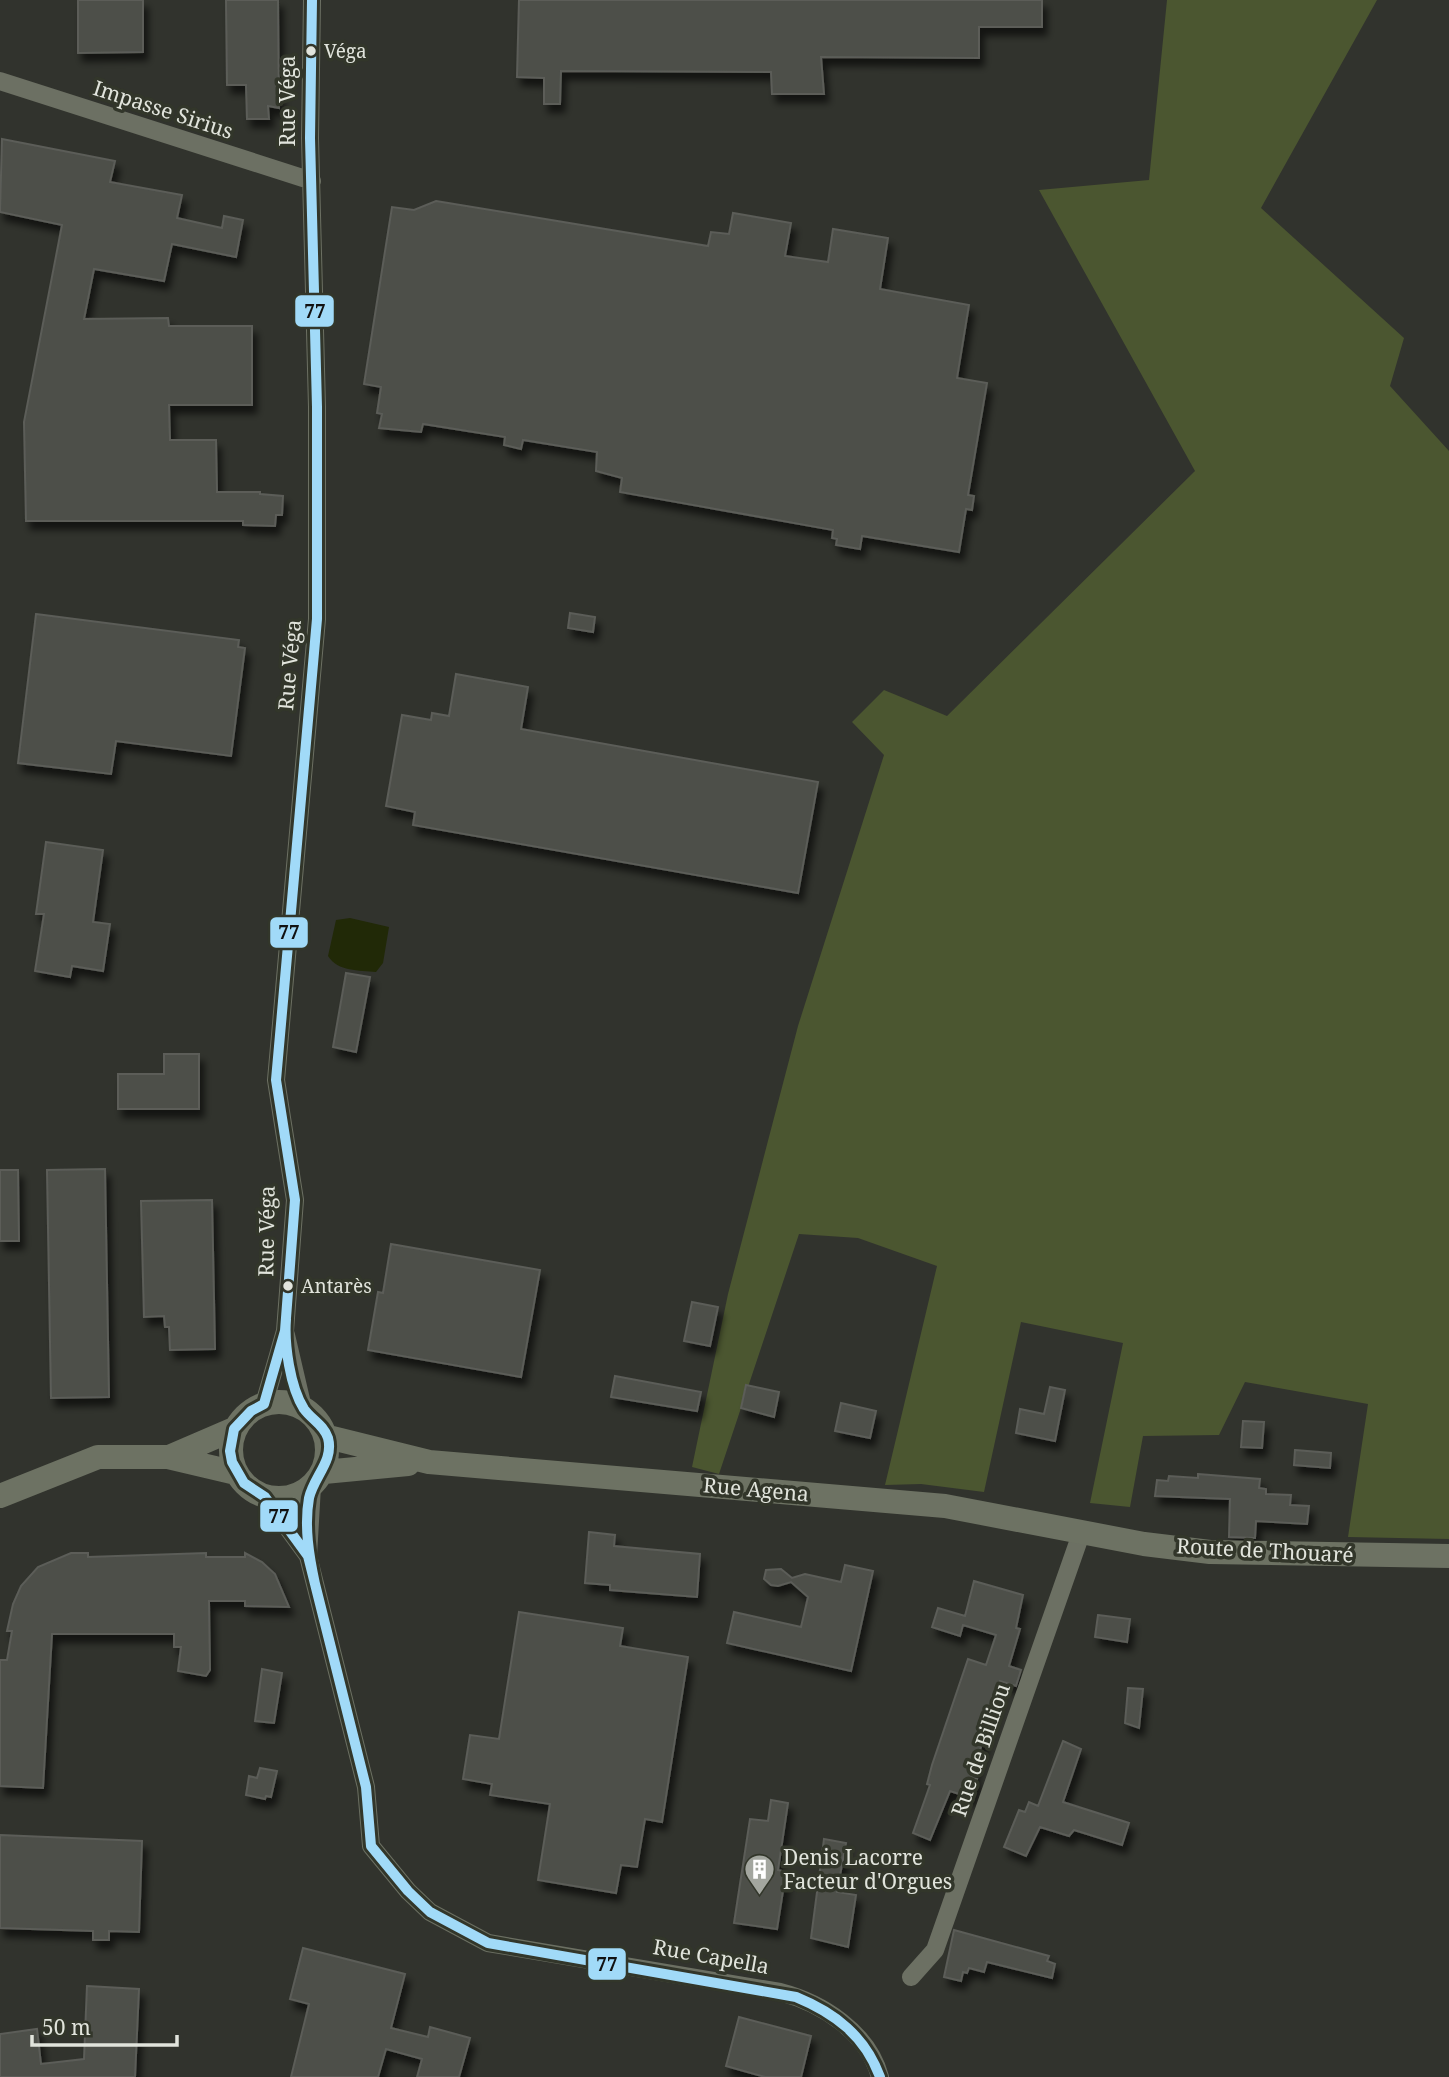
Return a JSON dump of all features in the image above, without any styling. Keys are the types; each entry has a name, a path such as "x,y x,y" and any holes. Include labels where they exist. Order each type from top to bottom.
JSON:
{"main road":[{"path":"168,1457 234,1429 251,1411 279,1402 303,1408 320,1423 328,1437 329,1456 318,1479 283,1499 265,1497 244,1483 236,1473 230,1451 234,1429"},
{"name":"Rue Agena","path":"328,1437 429,1462 945,1506 1082,1531"},
{"path":"0,1496 98,1457 168,1457 236,1473"},
{"name":"Rue Agena","path":"318,1479 429,1462"},
{"name":"Route de Thouaré","path":"1082,1531 1144,1544 1241,1554 1449,1556"}],"street":[{"name":"Rue Véga","path":"264,1405 285,1331 295,1200 276,1080 317,619 312,0"},
{"name":"Impasse Sirius","path":"0,81 312,181"},
{"name":"Rue Véga","path":"285,1331 303,1408"},
{"name":"Rue Capella","path":"318,1479 308,1556 366,1787 370,1846 430,1912 488,1943 780,1992 808,2000 831,2015 858,2039 877,2065 880,2077"},
{"name":"Rue Capella","path":"265,1497 308,1556"},
{"name":"Rue de Billiou","path":"911,1977 935,1950 1082,1531"}],"shaded area":[{"path":"1167,0 1377,0 1261,208 1404,338 1390,386 1449,451 1449,1539 1348,1537 1368,1404 1245,1382 1219,1435 1143,1436 1130,1507 1090,1503 1123,1343 1021,1322 984,1492 921,1484 885,1485 937,1266 858,1238 799,1234 719,1474 692,1467 728,1294 798,1026 884,755 852,722 884,690 947,716 1195,471 1039,190 1149,180"},
{"path":"350,918 389,927 383,963 376,972 343,968 328,956 336,920"}],"building":[{"path":"78,0 143,0 143,52 78,53"},
{"path":"226,0 278,0 279,108 268,106 269,119 247,119 246,85 227,85"},
{"path":"519,0 1042,0 1042,27 979,27 979,58 821,57 824,94 772,94 771,72 561,71 560,104 544,104 544,78 517,77"},
{"path":"2,139 115,161 110,182 182,195 177,218 222,228 224,216 243,220 236,257 172,244 164,281 94,269 84,319 168,318 169,326 252,326 252,405 169,405 170,440 216,440 217,492 260,492 283,496 282,515 276,515 275,526 243,525 243,521 26,521 24,422 62,225 0,212"},
{"path":"436,201 708,246 711,232 729,234 733,213 791,223 785,256 828,262 833,229 888,238 880,289 969,305 957,378 987,383 968,495 974,496 972,510 966,509 959,552 862,536 860,549 836,545 837,539 832,538 833,530 620,492 622,478 596,471 597,452 523,440 521,449 504,445 505,437 423,424 421,432 379,428 382,414 377,413 381,387 364,384 392,207 414,210"},
{"path":"570,613 595,617 593,632 568,628"},
{"path":"36,614 239,640 238,647 245,648 231,756 116,741 111,774 18,763"},
{"path":"456,674 528,687 521,729 818,782 798,893 413,825 415,812 386,806 402,715 431,720 432,713 449,716"},
{"path":"46,842 103,850 93,922 110,924 103,971 72,966 70,977 35,971 44,914 36,914"},
{"path":"346,973 370,977 356,1052 333,1047"},
{"path":"164,1054 199,1054 199,1109 118,1109 118,1074 164,1074"},
{"path":"105,1169 109,1397 51,1398 47,1170"},
{"path":"0,1170 18,1170 19,1241 0,1241"},
{"path":"212,1200 215,1349 170,1350 169,1327 165,1327 164,1316 144,1317 141,1201"},
{"path":"391,1244 540,1270 521,1377 368,1350 378,1292 383,1293"},
{"path":"692,1302 718,1307 710,1346 684,1341"},
{"path":"615,1376 701,1392 697,1411 611,1397"},
{"path":"746,1385 779,1392 774,1417 741,1408"},
{"path":"1050,1387 1065,1390 1055,1441 1016,1433 1020,1409 1044,1414"},
{"path":"841,1403 876,1411 870,1438 835,1431"},
{"path":"1243,1421 1264,1422 1262,1448 1241,1447"},
{"path":"1295,1450 1331,1453 1330,1468 1294,1465"},
{"path":"1198,1474 1260,1479 1259,1488 1266,1489 1266,1494 1291,1495 1290,1505 1309,1506 1307,1524 1256,1521 1255,1538 1229,1537 1230,1499 1155,1496 1157,1480 1168,1481 1169,1476 1198,1478"},
{"path":"589,1532 615,1535 614,1546 700,1554 697,1597 610,1590 610,1585 585,1583"},
{"path":"71,1553 88,1553 88,1557 206,1553 206,1557 245,1557 245,1553 262,1562 275,1574 289,1607 245,1606 245,1601 209,1601 210,1670 206,1676 178,1671 181,1647 174,1647 174,1634 52,1634 43,1788 0,1786 0,1660 7,1660 12,1631 7,1631 13,1604 21,1586 38,1567"},
{"path":"845,1565 873,1571 851,1671 727,1643 734,1612 801,1627 808,1597 791,1582 771,1585 764,1579 766,1570 781,1569 792,1578 805,1574 841,1582"},
{"path":"974,1581 1023,1595 1016,1628 1020,1629 1009,1666 1021,1670 1016,1686 1000,1681 972,1778 977,1779 971,1798 950,1791 930,1840 913,1833 930,1785 927,1784 932,1765 968,1659 986,1665 996,1635 963,1625 960,1636 932,1627 938,1608 965,1616"},
{"path":"519,1612 623,1628 620,1646 688,1657 662,1822 645,1819 637,1867 621,1865 616,1893 538,1880 550,1804 490,1795 492,1784 463,1779 470,1735 499,1739"},
{"path":"1098,1615 1130,1619 1127,1642 1095,1637"},
{"path":"262,1669 282,1673 274,1723 255,1721"},
{"path":"1128,1688 1143,1689 1139,1728 1125,1723"},
{"path":"1063,1741 1081,1749 1063,1802 1129,1823 1122,1845 1074,1830 1069,1836 1040,1827 1026,1856 1004,1847 1019,1810 1025,1812 1029,1802 1038,1806"},
{"path":"260,1768 277,1771 271,1797 266,1796 265,1799 246,1795 249,1776 257,1778"},
{"path":"771,1800 788,1803 778,1870 786,1872 777,1929 734,1923 750,1819 768,1821"},
{"path":"0,1835 142,1841 139,1932 109,1931 109,1940 93,1940 93,1931 0,1928"},
{"path":"824,1839 846,1843 837,1892 856,1895 848,1947 811,1938"},
{"path":"954,1930 1049,1956 1047,1961 1055,1964 1052,1978 987,1962 984,1972 969,1968 967,1973 963,1972 961,1981 944,1977"},
{"path":"303,1948 405,1974 391,2028 428,2037 430,2027 470,2038 459,2077 417,2077 422,2059 386,2049 378,2077 291,2077 309,2004 290,1999"},
{"path":"87,1986 139,1989 135,2077 0,2077 0,2034 37,2029 41,2064 84,2059"},
{"path":"739,2017 811,2036 801,2077 765,2077 726,2066"}],"transit line":[{"name":"77","path":"312,0 310,138 317,407 317,619 276,1080 295,1200 285,1331 264,1404 251,1411 234,1429 230,1451 232,1462 244,1483 265,1497 308,1556 366,1787 371,1846 408,1891 430,1912 488,1943 796,1997 823,2010 847,2028 866,2049 880,2077"},
{"name":"77","path":"286,1319 287,1353 295,1389 304,1409 326,1433 329,1446 326,1461 309,1498 308,1541 315,1584"}],"place":[{"name":"Véga","path":"311,51"},
{"name":"Antarès","path":"288,1286"},
{"name":"Denis Lacorre Facteur d'Orgues","path":"760,1897"}]}
